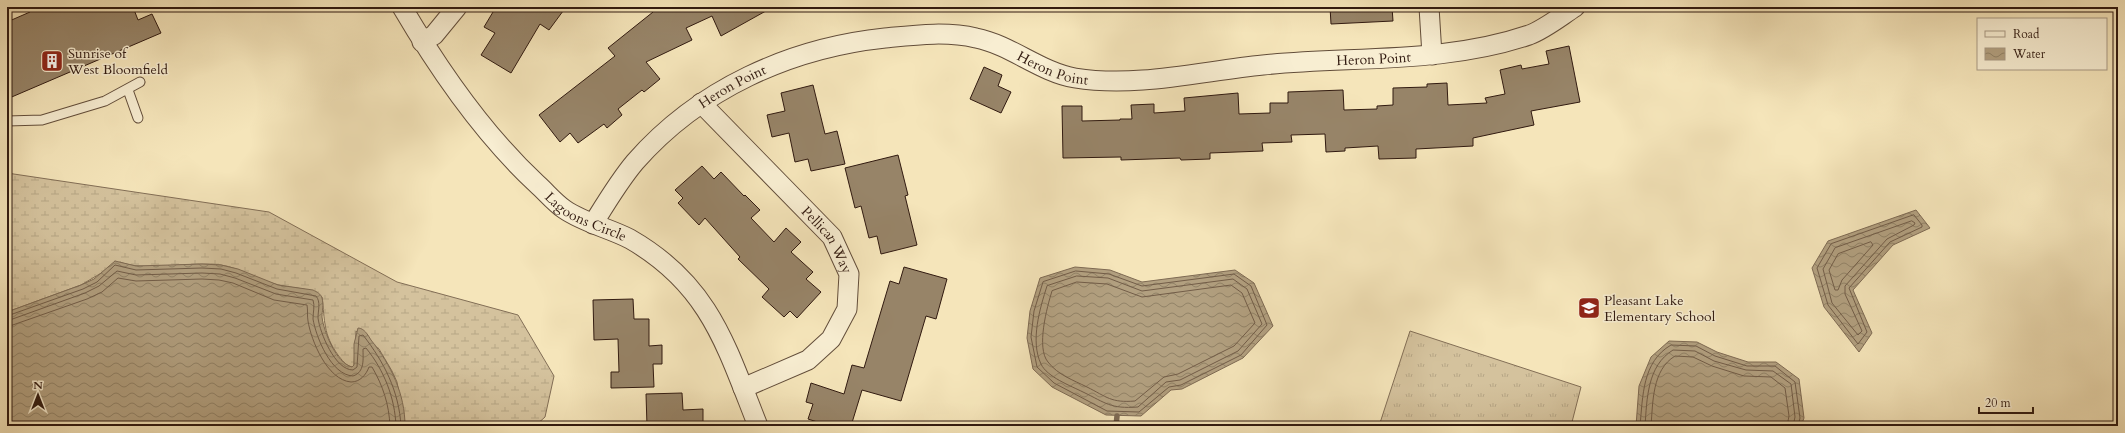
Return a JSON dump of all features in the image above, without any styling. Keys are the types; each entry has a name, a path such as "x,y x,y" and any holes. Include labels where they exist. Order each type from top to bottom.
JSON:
{"street":[{"name":"Lagoons Circle","path":"402,7 422,42 475,115 516,164 564,209 593,224 629,239 665,262 694,291 720,331 758,426"},
{"path":"422,42 434,35 457,7"},
{"path":"1429,7 1432,55"},
{"name":"Heron Point","path":"593,224 635,162 677,122 701,103 757,72 816,50 870,40 930,33 976,38 1011,49 1044,67 1073,78 1111,81 1164,77 1279,63 1432,55 1473,49 1531,34 1575,7"},
{"name":"Pellican Way","path":"701,103 832,237 849,274 847,309 831,339 808,360 743,388"}],"lane":[{"path":"7,121 42,120 105,101 128,90 140,82"},
{"path":"128,90 138,118"}],"green space":[{"path":"7,173 269,212 397,282 518,315 554,376 545,417 535,426 405,426 397,382 379,349 356,331 354,365 352,367 347,365 338,355 327,334 322,297 312,291 264,281 236,269 221,265 196,264 141,266 120,262 81,285 7,312"},
{"path":"1410,331 1581,387 1571,426 1379,426"}],"water":[{"path":"1916,210 1930,228 1893,245 1853,290 1872,333 1859,352 1824,307 1812,268 1828,241"},
{"path":"115,261 136,266 202,264 221,265 238,269 278,285 313,290 320,294 322,298 322,317 325,331 341,360 352,367 354,365 354,344 358,328 366,332 385,359 400,391 405,426 7,426 7,312 94,279"},
{"path":"1075,267 1110,270 1142,282 1235,270 1254,283 1273,326 1243,358 1182,389 1171,390 1141,416 1106,415 1052,387 1033,369 1027,338 1030,311 1040,278"},
{"path":"1669,341 1697,342 1717,352 1748,362 1776,362 1799,379 1804,418 1801,426 1636,426 1639,386 1651,357"}],"building":[{"name":"Sunrise of West Bloomfield","path":"33,7 133,7 138,20 152,14 161,33 7,99 7,22 30,12"},
{"path":"496,7 566,7 549,30 540,24 511,73 481,55 495,33 484,27"},
{"path":"651,7 773,7 721,36 712,16 686,28 692,40 646,62 660,79 644,92 642,90 618,109 622,115 607,128 604,124 578,143 570,133 560,142 539,115 615,56 608,48 653,12"},
{"path":"1330,7 1392,7 1393,21 1331,24"},
{"path":"1569,46 1580,102 1531,111 1534,125 1473,138 1473,146 1416,149 1416,158 1379,159 1378,146 1345,148 1345,151 1326,152 1325,134 1291,135 1292,142 1262,143 1263,151 1210,153 1210,159 1181,160 1180,158 1121,160 1121,157 1063,158 1062,106 1082,106 1082,121 1120,120 1132,119 1131,105 1154,104 1154,113 1185,111 1184,98 1238,93 1239,114 1270,113 1270,103 1288,103 1288,92 1343,90 1344,110 1377,109 1377,106 1393,105 1393,88 1427,87 1427,84 1447,83 1448,105 1487,103 1485,98 1505,94 1500,70 1521,65 1522,69 1549,64 1546,51"},
{"path":"984,67 1002,75 998,86 1011,92 1001,113 970,99"},
{"path":"813,85 825,134 837,131 845,164 811,171 808,159 795,162 789,133 772,137 767,115 785,111 781,93"},
{"path":"898,155 908,195 905,196 917,245 881,254 877,236 869,238 861,206 855,208 845,168"},
{"path":"702,166 714,179 721,172 760,210 751,218 774,242 786,228 801,242 791,252 813,272 806,279 821,292 797,318 790,311 784,317 762,297 769,289 738,259 740,257 705,218 699,225 678,203 683,198 675,190"},
{"path":"904,267 947,279 936,319 926,316 901,401 862,390 851,426 830,426 808,419 813,404 806,402 811,383 844,394 852,365 864,368 890,281 899,284"},
{"path":"633,299 634,319 649,319 649,346 662,345 662,364 653,364 654,387 611,388 611,372 619,372 618,339 594,340 593,300"},
{"path":"682,393 683,410 703,409 703,426 647,426 646,394"}],"waterway":[{"path":"1116,426 1117,416"}],"place":[{"name":"Sunrise of West Bloomfield","path":"52,61"},
{"name":"Pleasant Lake Elementary School","path":"1589,308"}]}
